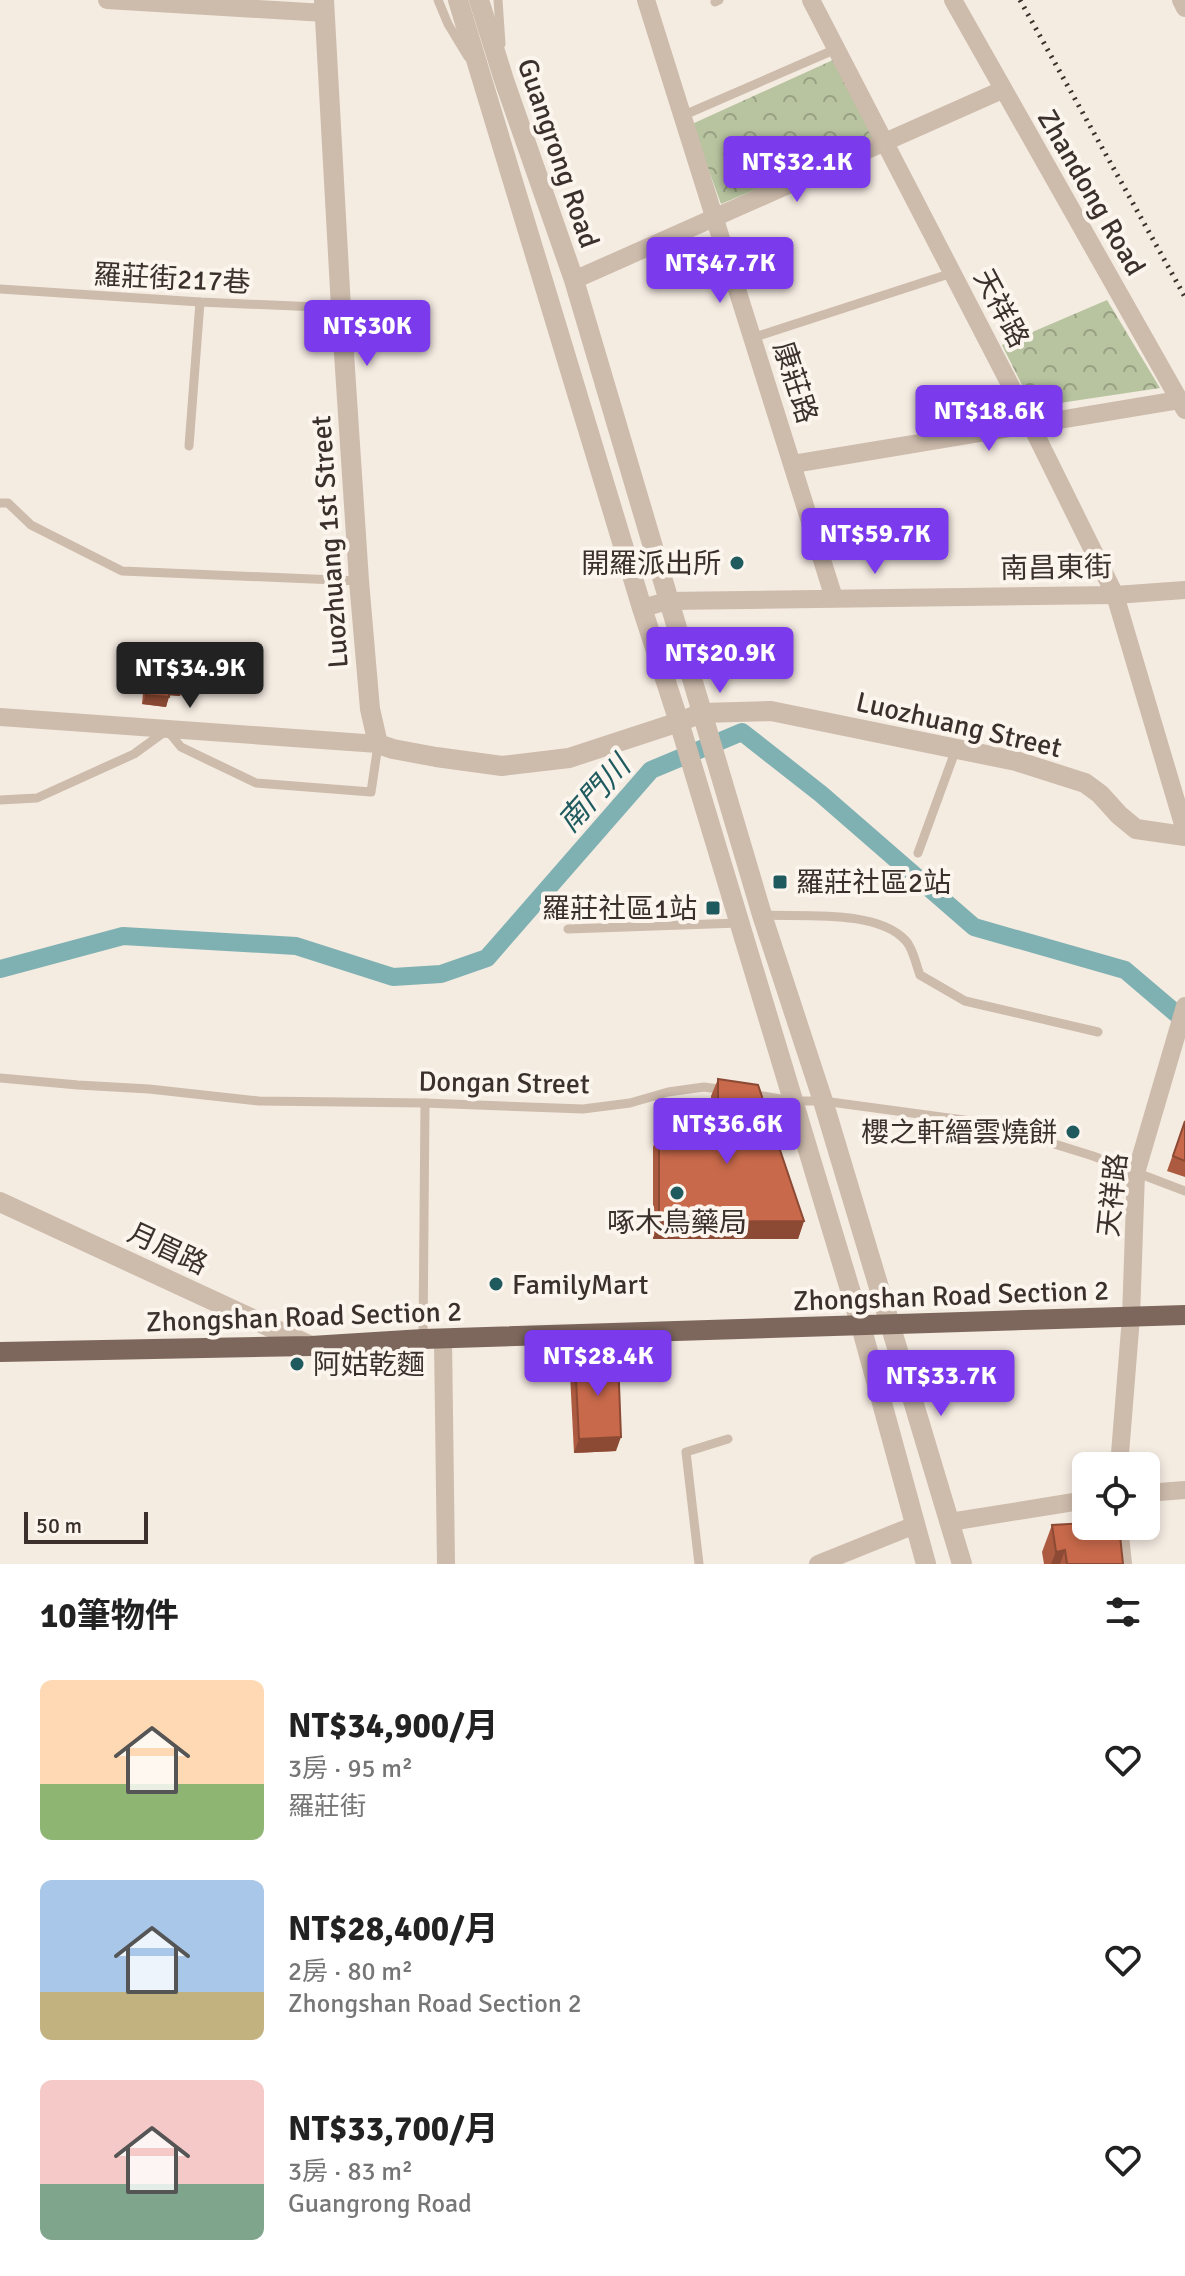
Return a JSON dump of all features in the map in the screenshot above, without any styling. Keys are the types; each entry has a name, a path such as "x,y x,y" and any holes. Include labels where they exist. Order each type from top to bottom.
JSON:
{"main road":[{"name":"Zhongshan Road Section 2","path":"0,1352 311,1346 433,1339 1185,1315"}],"street":[{"path":"107,0 324,6"},
{"name":"Guangrong Road","path":"458,0 574,280 762,915 823,1101 962,1564"},
{"name":"Guangrong Road","path":"479,0 494,82 642,608 861,1326 926,1564"},
{"name":"康莊路","path":"646,0 834,598"},
{"name":"天祥路","path":"811,0 1031,425 1115,595 1185,834"},
{"name":"Zhandong Road","path":"953,0 1182,405"},
{"path":"1181,0 1185,8"},
{"name":"Luozhuang 1st Street","path":"324,6 359,581 370,709 378,744"},
{"path":"574,280 1002,90"},
{"path":"793,464 1031,425 1182,405"},
{"name":"南昌東街","path":"642,608 668,601 1115,595 1185,590"},
{"name":"Luozhuang Street","path":"378,744 407,752 502,766 569,758 702,713 771,711 1016,761 1085,783 1136,829 1185,834"},
{"path":"0,717 378,744"},
{"name":"天祥路","path":"1120,1452 1131,1317 1136,1173 1185,1006"},
{"name":"月眉路","path":"0,1202 311,1346"},
{"path":"433,1339 446,1564"},
{"path":"1160,1492 1185,1490"},
{"path":"950,1522 1072,1502"},
{"path":"818,1564 915,1525"},
{"path":"1120,1540 1123,1564"}],"lane":[{"path":"438,0 448,24 494,82"},
{"path":"494,82 498,0"},
{"path":"682,116 836,49"},
{"path":"752,338 952,273"},
{"name":"羅莊街217巷","path":"0,289 341,308"},
{"path":"189,446 200,302"},
{"path":"0,503 8,503 31,525 122,571 359,581"},
{"path":"0,800 37,798 134,754 167,730 181,747 256,783 371,792 378,744"},
{"path":"918,853 956,749"},
{"path":"762,915 861,919 885,925 908,942 920,975 965,1001 1098,1032"},
{"path":"568,929 739,923"},
{"name":"Dongan Street","path":"0,1078 259,1101 583,1109 630,1103 668,1092 704,1087 792,1101 823,1101 971,1121 1093,1156 1185,1191"},
{"path":"425,1103 433,1339"},
{"path":"699,1564 686,1452 728,1439"}],"green space":[{"path":"833,60 874,140 721,204 692,124"},
{"path":"1107,300 1160,388 1033,407 1002,345"}],"building":[{"path":"148,663 185,666 183,686 170,685 169,697 146,695"},
{"path":"718,1079 758,1085 804,1221 659,1222 659,1129 718,1129"},
{"path":"1185,1121 1185,1161 1173,1156"},
{"path":"618,1358 621,1437 579,1439 575,1360"},
{"path":"1072,1524 1072,1540 1120,1540 1123,1564 1067,1564 1065,1550 1056,1552 1052,1525"}],"waterway":[{"name":"南門川","path":"0,969 123,936 296,946 393,977 441,974 487,958 651,770 742,732 821,794 974,927 1125,970 1185,1021"}],"railway":[{"path":"1020,0 1185,297"}],"place":[{"name":"開羅派出所","path":"737,563"},
{"name":"羅莊社區2站","path":"780,882"},
{"name":"羅莊社區1站","path":"713,908"},
{"name":"櫻之軒縉雲燒餅","path":"1073,1132"},
{"name":"啄木鳥藥局","path":"677,1193"},
{"name":"FamilyMart","path":"496,1284"},
{"name":"阿姑乾麵","path":"297,1364"}]}
